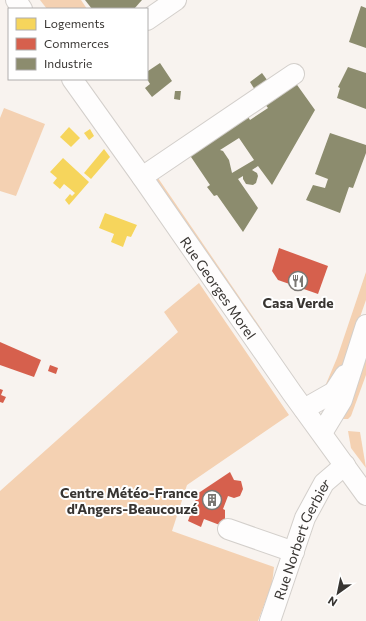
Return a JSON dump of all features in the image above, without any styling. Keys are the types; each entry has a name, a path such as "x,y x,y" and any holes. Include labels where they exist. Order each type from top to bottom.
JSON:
{"street":[{"path":"148,19 176,0"},
{"path":"142,177 294,74"},
{"name":"Rue Georges Morel","path":"73,80 366,495"},
{"path":"322,433 342,400 349,384 353,361 366,325"},
{"path":"304,409 334,392 353,361"},
{"name":"Rue Norbert Gerbier","path":"270,621 305,518 324,482 345,465"},
{"path":"228,529 294,552"}],"shaded area":[{"path":"40,0 81,0 86,8 46,8"},
{"path":"4,108 45,124 16,196 0,191 0,118"},
{"path":"158,178 262,330 259,331 155,182"},
{"path":"366,272 366,300 337,382 324,394 326,384 337,358"},
{"path":"199,283 289,415 187,485 172,531 274,567 272,584 258,621 0,621 0,491 178,332 164,312"},
{"path":"366,348 366,375 351,416 348,419 341,419"},
{"path":"348,431 360,432 366,468 351,448"}],"building: Logements":[{"path":"69,127 80,138 71,147 60,137"},
{"path":"90,129 94,136 89,140 84,133"},
{"path":"104,149 110,157 91,179 84,173"},
{"path":"63,158 89,182 69,205 65,200 70,194 72,196 75,193 64,184 60,189 53,183 57,178 50,172"},
{"path":"105,213 137,225 131,237 127,236 123,247 111,242 114,234 99,228"}],"building: Commerces":[{"path":"279,248 328,266 318,294 278,280 272,271"},
{"path":"0,342 41,360 34,377 0,365"},
{"path":"50,365 58,368 56,374 48,371"},
{"path":"0,389 3,390 1,395 6,397 3,403 0,402"},
{"name":"Centre Météo-France d'Angers-Beaucouzé","path":"230,472 234,480 241,481 243,489 240,496 234,498 228,496 223,509 225,510 225,527 204,519 201,527 188,521 196,499 197,500 199,497 197,494"}],"building: Industrie":[{"path":"85,0 142,0 135,8 91,8"},
{"path":"361,6 366,8 366,48 349,42"},
{"path":"160,63 172,81 152,97 145,88 150,84 148,80 148,71"},
{"path":"348,67 366,73 366,109 337,98 340,88 338,87"},
{"path":"262,73 270,84 257,93 250,82"},
{"path":"295,82 315,110 272,185 258,166 252,170 257,173 258,176 256,183 253,185 246,184 243,176 238,179 258,208 243,232 217,195 214,196 207,187 210,185 189,154 247,115 250,120 268,108 264,103","holes":["239,138 254,160 232,173 229,160 223,151 220,150"]},
{"path":"175,91 181,91 180,100 174,99"},
{"path":"330,133 366,145 366,153 353,188 349,187 340,213 306,200 313,185 325,188 328,179 315,174"}],"place":[{"name":"Casa Verde","path":"298,281"},
{"name":"Centre Météo-France d'Angers-Beaucouzé","path":"212,500"}]}
